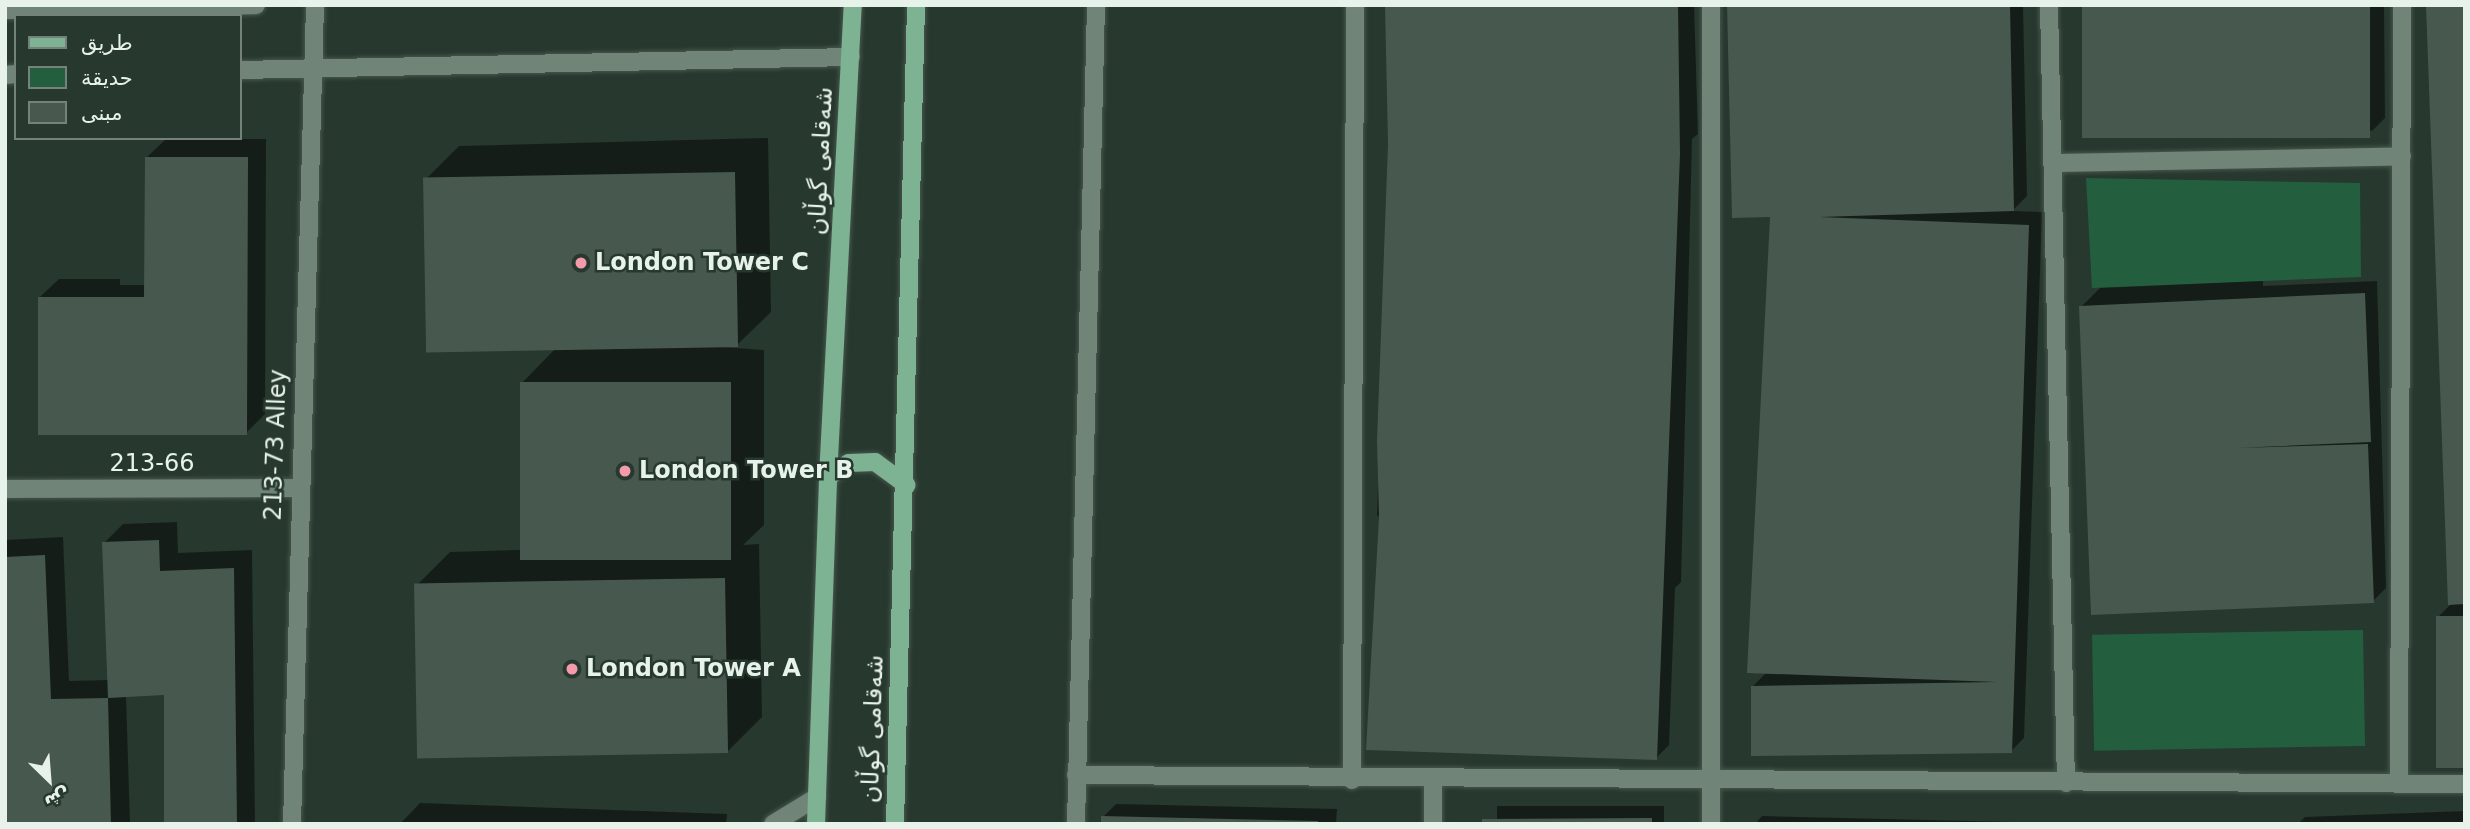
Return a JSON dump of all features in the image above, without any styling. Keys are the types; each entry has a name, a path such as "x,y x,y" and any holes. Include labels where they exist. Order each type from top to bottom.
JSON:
{"main road":[{"name":"شەقامی گوڵان","path":"816,824 828,477 853,5"},
{"name":"شەقامی گوڵان","path":"895,824 906,485 916,5"},
{"path":"828,477 849,463 875,461 906,485"}],"street":[{"path":"5,10 256,5"},
{"name":"213-73 Alley","path":"292,824 299,488 315,5"},
{"path":"1076,824 1096,5"},
{"path":"1352,780 1355,5"},
{"path":"1711,5 1711,824"},
{"path":"2049,5 2066,783"},
{"path":"2399,784 2402,5"},
{"path":"242,70 851,57"},
{"path":"2053,163 2402,156"},
{"name":"213-66","path":"5,489 299,488"},
{"path":"1076,775 1352,780 2465,784"},
{"path":"1433,780 1433,824"},
{"path":"773,824 817,797"}],"green space":[{"path":"2086,178 2360,183 2361,277 2092,288"},
{"path":"2363,630 2365,746 2094,751 2092,635"}],"building":[{"path":"1385,5 1678,5 1680,154 1657,760 1366,750 1379,517 1377,441 1388,144"},
{"path":"1727,5 2010,5 2014,211 1819,217 2029,225 2012,753 1751,756 1751,686 1997,682 1747,673 1770,217 1732,218"},
{"path":"2082,5 2370,5 2370,138 2082,138"},
{"path":"2426,5 2465,5 2465,604 2448,605"},
{"path":"145,157 248,157 247,435 38,435 38,297 144,297"},
{"name":"London Tower C","path":"735,172 738,347 426,352 423,177"},
{"path":"2365,293 2371,442 2237,448 2368,444 2374,603 2091,615 2079,306"},
{"name":"London Tower B","path":"520,382 731,382 731,560 520,560"},
{"path":"159,540 160,571 234,568 237,824 164,824 164,695 108,698 102,542"},
{"path":"45,555 51,699 108,698 111,824 5,824 5,557"},
{"name":"London Tower A","path":"725,578 728,753 417,758 414,583"},
{"path":"2436,616 2465,616 2465,768 2436,768"},
{"path":"1101,816 1318,821 1318,824 1101,824"},
{"path":"1652,818 1652,824 1482,824 1482,819"}],"place":[{"name":"London Tower C","path":"581,263"},
{"name":"London Tower B","path":"625,471"},
{"name":"London Tower A","path":"572,669"}]}
